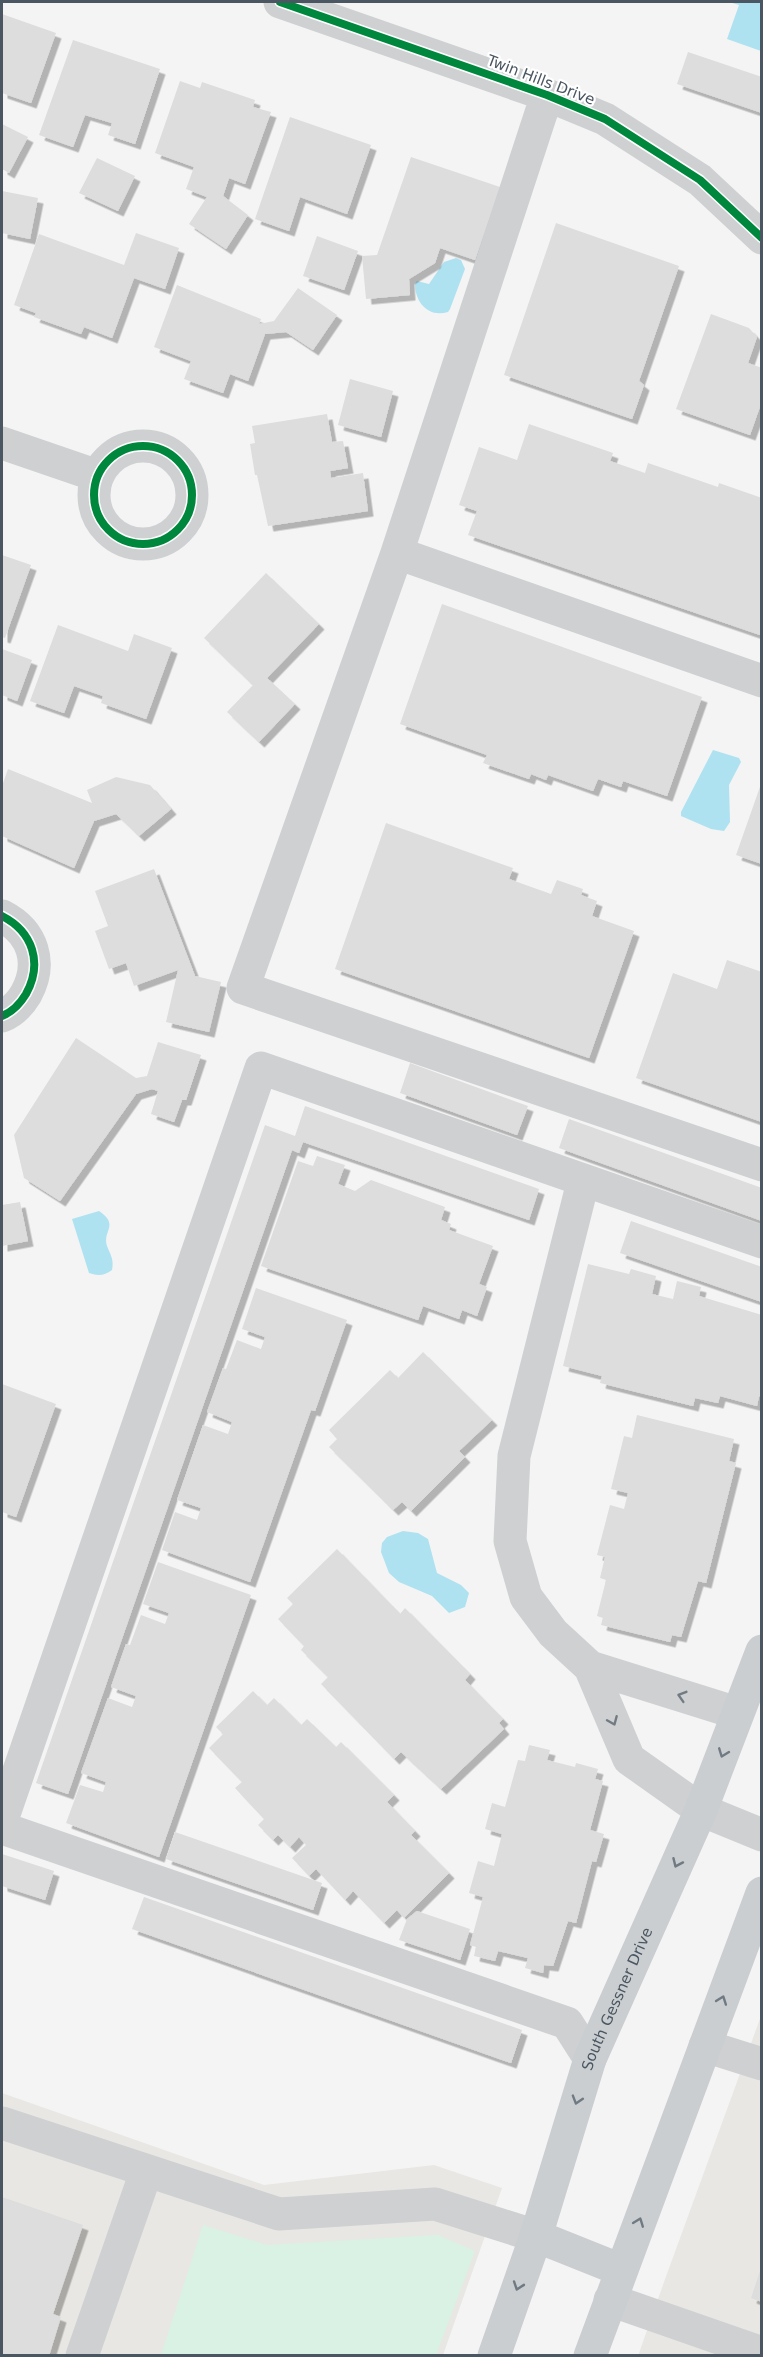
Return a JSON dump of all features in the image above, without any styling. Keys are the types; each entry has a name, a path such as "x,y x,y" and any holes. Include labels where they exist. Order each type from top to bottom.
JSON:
{"main road":[{"name":"South Gessner Drive","path":"494,2355 536,2236 590,2059 701,1809 762,1651"},
{"path":"590,2355 705,2046 752,1951 762,1893"},
{"path":"536,2236 616,2285"}],"street":[{"name":"Twin Hills Drive","path":"280,2 547,95 605,119 700,180 762,238"},
{"path":"547,95 397,553 243,988 762,1165"},
{"path":"2,443 98,476"},
{"path":"397,553 762,681"},
{"path":"2,916 15,922 27,936 36,961 34,980 20,1004 2,1016"},
{"path":"2,1820 261,1068 583,1182 762,1242"},
{"path":"583,1182 514,1456 510,1541 526,1597 554,1632 590,1667 629,1759 701,1809 762,1835"},
{"path":"590,1667 737,1713"},
{"path":"2,1828 567,2023 590,2059"},
{"path":"705,2046 762,2064"},
{"path":"2,2123 279,2214 435,2204 536,2236"},
{"path":"82,2355 146,2172"},
{"path":"616,2285 696,2343 762,2353"}],"shaded area":[{"path":"761,2016 761,2355 638,2356 664,2282"},
{"path":"2,2093 264,2185 434,2165 502,2188 443,2355 2,2356"}],"green space":[{"path":"203,2225 267,2245 438,2235 475,2251 436,2355 161,2355"}],"water":[{"path":"729,2 761,2 761,51 727,39 739,5"},
{"path":"456,258 461,260 465,269 450,309 448,312 441,313 429,311 417,297 415,284 417,281 429,284 444,262"},
{"path":"713,750 739,758 741,762 729,785 730,822 724,831 711,829 681,816"},
{"path":"99,1211 108,1220 106,1241 113,1263 112,1270 98,1275 89,1273 72,1219"},
{"path":"403,1531 418,1533 428,1539 437,1573 461,1585 469,1593 465,1607 449,1613 432,1596 399,1582 389,1573 381,1552 382,1543 387,1537"}],"building":[{"path":"2,14 56,33 31,103 2,93"},
{"path":"73,40 160,69 135,144 108,135 112,123 85,115 73,147 39,135"},
{"path":"688,52 762,77 762,113 677,84"},
{"path":"180,81 200,88 202,82 255,100 253,107 271,112 245,184 229,178 223,196 248,215 226,249 189,224 207,197 186,189 194,167 155,153"},
{"path":"290,117 371,145 347,214 300,197 289,231 255,219"},
{"path":"2,124 28,137 9,173 2,169"},
{"path":"411,157 500,187 475,260 440,248 435,263 409,279 410,295 366,299 362,256 377,255"},
{"path":"97,158 135,176 118,211 79,193"},
{"path":"2,191 38,198 30,239 2,233"},
{"path":"556,223 679,266 639,381 644,385 632,419 504,375"},
{"path":"136,233 179,248 165,289 134,278 112,338 84,327 81,334 34,317 36,313 14,305 39,234 124,265"},
{"path":"317,236 358,251 344,290 303,276"},
{"path":"177,285 261,319 259,324 274,321 298,288 337,315 313,350 286,332 265,334 248,381 230,374 223,393 184,379 191,361 154,347"},
{"path":"711,314 749,328 757,337 748,363 762,368 762,401 750,435 676,409"},
{"path":"350,379 393,391 381,437 338,425"},
{"path":"327,414 332,442 343,441 348,468 330,471 331,478 363,473 368,511 268,526 250,444 255,443 252,426"},
{"path":"529,424 613,453 610,461 645,473 648,463 718,487 719,483 762,498 760,635 468,535 477,511 459,505 479,447 517,460"},
{"path":"2,555 31,565 5,638 2,637"},
{"path":"266,573 319,624 267,678 295,704 259,742 227,712 253,685 204,638"},
{"path":"442,604 702,697 667,796 623,781 621,787 598,779 593,791 548,775 546,780 531,774 529,779 483,763 487,755 400,724"},
{"path":"58,625 128,651 134,634 172,648 146,719 101,703 103,696 74,686 64,713 30,701"},
{"path":"2,649 32,660 17,701 2,695"},
{"path":"8,769 92,803 87,790 116,777 150,785 171,809 139,836 116,814 94,821 74,868 2,836 2,786"},
{"path":"762,784 762,864 736,855"},
{"path":"386,823 513,868 509,879 551,894 557,880 583,889 581,895 597,901 592,916 634,931 589,1058 335,969"},
{"path":"154,869 195,976 221,982 209,1032 166,1022 178,970 134,986 126,963 109,969 95,931 108,926 95,891"},
{"path":"727,960 762,972 762,1122 636,1078 673,973 717,989"},
{"path":"76,1038 136,1078 147,1076 158,1042 201,1055 186,1100 182,1100 174,1122 151,1114 158,1091 152,1089 136,1094 60,1201 24,1178 14,1135"},
{"path":"410,1063 528,1106 517,1135 400,1093"},
{"path":"305,1106 539,1189 529,1220 303,1142 299,1153 292,1150 68,1794 36,1783 265,1125 295,1136"},
{"path":"569,1119 762,1188 762,1221 559,1148"},
{"path":"317,1156 345,1165 338,1184 355,1191 371,1180 445,1207 441,1220 451,1224 449,1230 493,1246 479,1284 487,1287 477,1316 462,1310 459,1319 423,1306 418,1320 261,1266 298,1161 313,1166"},
{"path":"20,1202 28,1241 2,1246 2,1205"},
{"path":"631,1221 762,1267 762,1302 620,1253"},
{"path":"588,1264 629,1274 631,1269 656,1276 652,1294 673,1299 677,1281 701,1287 699,1296 762,1315 762,1397 759,1396 757,1406 720,1396 718,1403 695,1398 693,1406 600,1383 602,1376 563,1366"},
{"path":"256,1288 347,1320 315,1411 311,1410 250,1582 162,1550 175,1512 197,1520 201,1508 177,1500 203,1425 228,1434 232,1422 207,1412 223,1368 226,1369 237,1340 261,1349 265,1337 242,1329"},
{"path":"423,1352 492,1420 459,1451 465,1457 411,1511 402,1502 393,1510 329,1447 337,1439 329,1430 390,1370 398,1378"},
{"path":"2,1384 56,1404 16,1517 2,1512"},
{"path":"637,1415 734,1439 729,1461 736,1463 706,1583 698,1581 681,1637 672,1635 670,1642 601,1625 603,1618 597,1616 606,1580 600,1578 605,1557 597,1555 610,1505 624,1509 628,1493 611,1489 624,1436 632,1438"},
{"path":"337,1549 400,1614 405,1608 470,1674 465,1680 503,1719 499,1723 504,1729 441,1789 401,1752 394,1759 321,1684 328,1677 301,1650 304,1646 278,1619 293,1604 287,1598"},
{"path":"158,1562 251,1595 159,1857 66,1823 80,1785 103,1792 106,1782 81,1773 108,1698 132,1707 136,1696 111,1687 126,1644 130,1645 141,1615 165,1624 169,1613 143,1604"},
{"path":"253,1691 267,1705 274,1698 301,1725 307,1719 336,1747 341,1742 394,1795 387,1802 415,1831 411,1835 449,1873 404,1918 397,1910 384,1923 353,1891 345,1900 316,1869 309,1876 292,1858 306,1845 299,1837 290,1847 278,1835 273,1840 258,1825 264,1819 235,1788 242,1782 209,1748 223,1734 216,1727"},
{"path":"529,1745 550,1750 547,1760 575,1767 576,1763 598,1769 595,1779 603,1781 590,1830 604,1834 596,1862 592,1861 576,1923 568,1921 553,1966 544,1965 543,1973 525,1968 528,1958 498,1951 495,1961 474,1956 476,1947 470,1945 483,1897 469,1893 478,1861 494,1866 502,1834 485,1829 492,1803 505,1807 518,1760 525,1761"},
{"path":"175,1832 322,1883 313,1910 166,1859"},
{"path":"2,1854 54,1871 45,1900 2,1886"},
{"path":"144,1897 522,2030 511,2063 132,1929"},
{"path":"417,1911 470,1929 460,1960 399,1940 407,1919"},
{"path":"2,2197 83,2225 53,2314 61,2317 49,2356 2,2356"},
{"path":"762,2268 762,2302 751,2298"}],"cycle path":[{"path":"280,2 547,95 605,119 700,180 762,238"},
{"path":"143,446 162,450 177,461 188,476 192,495 188,514 177,529 162,540 143,544 124,540 109,529 98,514 94,495 98,476 109,461 124,450 143,446"},
{"path":"2,916 13,923 28,940 34,960 34,971 26,994 15,1007 2,1016"}]}
